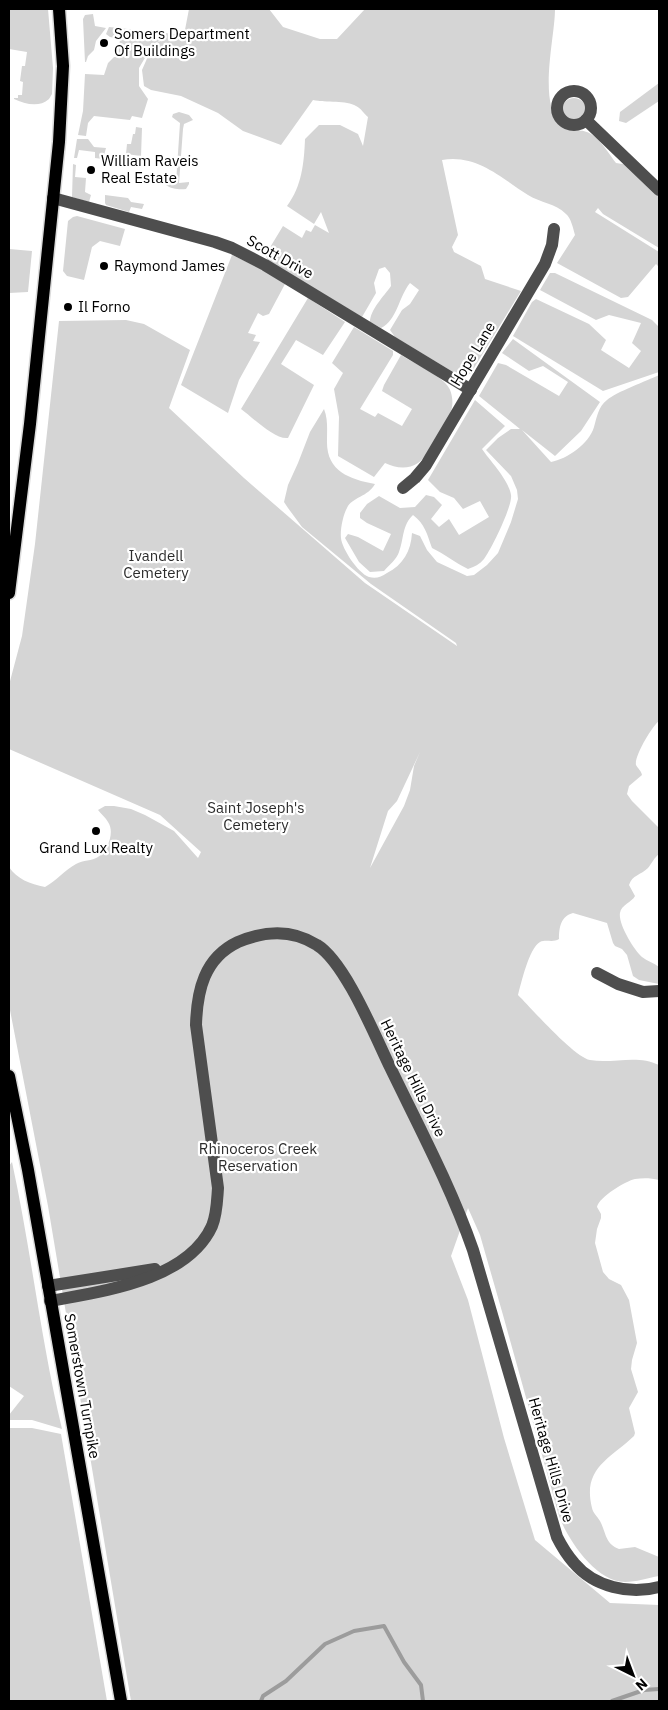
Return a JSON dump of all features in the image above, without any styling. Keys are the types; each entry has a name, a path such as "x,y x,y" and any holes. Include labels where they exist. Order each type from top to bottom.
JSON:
{"main road":[{"path":"9,593 29,434 62,101 63,66 59,9"},
{"name":"Somerstown Turnpike","path":"9,1076 21,1133 121,1701"}],"street":[{"path":"586,120 659,190"},
{"name":"Scott Drive","path":"53,198 232,248 265,265 471,390"},
{"name":"Hope Lane","path":"403,488 426,465 545,264 552,245 554,229"},
{"name":"Heritage Hills Drive","path":"50,1301 115,1289 154,1275 189,1255 202,1242 212,1226 218,1188 196,1025 196,1003 200,986 208,968 220,955 235,944 252,936 269,933 286,934 318,945 332,957 342,971 452,1197 473,1250 551,1521 566,1554 588,1576 604,1584 639,1591 659,1587"},
{"path":"597,973 618,984 643,992 659,991"},
{"name":"Heritage Hills Drive","path":"48,1286 172,1266"}],"green space":[{"path":"9,9 48,9 53,68 52,94 49,99 41,104 27,104 14,99 18,98 18,95 22,95 23,82 20,81 22,66 25,66 27,52 9,49"},
{"path":"189,9 269,9 283,27 320,39 337,39 365,9 555,9 549,70 550,103 562,125 574,130 588,132 595,137 616,163 629,165 659,196 659,248 603,214 598,208 595,212 659,252 659,267 656,264 628,297 621,298 557,263 575,235 572,223 562,210 528,195 498,175 477,164 455,159 442,160 458,235 452,247 454,252 481,266 485,279 521,291 471,373 463,378 395,337 390,330 402,310 410,304 419,290 410,283 391,320 386,325 381,328 370,322 375,308 391,286 390,273 385,267 379,269 374,283 376,293 362,317 267,260 266,254 283,226 302,238 306,230 311,232 315,225 329,233 321,212 314,224 287,206 299,182 303,165 305,139 319,125 340,125 358,134 363,146 368,117 358,107 347,103 313,100 281,145 243,131 218,113 181,96 151,90 144,86 142,70 153,45 164,39 153,44 139,68 139,86 148,99 142,118 132,116 130,120 94,116 88,123 86,136 78,135 83,111 85,74 104,75 108,63 114,57 118,57 120,39 106,34 109,27 184,35"},
{"path":"93,14 95,26 106,28 96,41 94,50 85,62 83,19 85,15"},
{"path":"659,83 659,101 626,123 619,121 620,112"},
{"path":"574,98 582,102 586,110 582,118 574,122 566,118 562,110 566,102"},
{"path":"179,112 189,115 193,120 184,124 183,129 179,183 189,182 186,189 173,188 166,185 168,183 176,183 180,123 172,117 173,114"},
{"path":"136,127 142,128 141,156 126,154 127,144 131,144"},
{"path":"77,139 88,139 94,147 106,148 103,159 95,158 95,152 79,150 77,158 74,158"},
{"path":"73,164 76,165 75,177 86,178 85,192 91,195 89,202 72,197"},
{"path":"105,195 128,198 131,202 144,204 142,209 131,207 129,212 106,205"},
{"path":"77,216 125,229 120,246 100,241 92,247 84,280 67,276 63,271 68,221"},
{"path":"9,249 32,251 28,292 9,293"},
{"path":"232,255 260,268 285,284 269,314 263,316 258,313 248,333 256,335 253,341 260,342 239,380 228,413 181,385"},
{"path":"550,273 555,273 652,320 659,327 659,372 603,391 513,336 532,302 536,299 589,324 606,340 601,350 629,368 641,351 632,343 641,323 609,315 596,320 540,290"},
{"path":"308,298 345,322 323,355 296,340 281,364 314,385 288,438 283,438 270,432 241,409"},
{"path":"126,320 144,324 190,350 169,408 244,478 365,583 457,646 456,643 371,584 302,527 284,502 288,485 310,432 324,409 327,420 330,459 341,472 348,476 375,484 368,492 349,504 343,518 342,543 347,554 360,571 369,577 376,578 393,570 405,557 410,546 412,533 420,536 427,550 437,562 467,576 474,575 498,553 518,499 517,490 511,476 486,450 511,429 520,429 479,396 498,363 506,365 559,396 568,382 543,366 529,371 502,353 513,339 600,402 581,431 555,456 522,430 551,462 564,458 582,445 591,433 600,409 607,400 624,390 659,375 659,721 649,734 636,761 636,765 642,775 629,786 627,794 659,828 659,854 648,868 630,882 629,885 635,896 622,908 620,918 621,924 635,949 642,957 659,967 659,984 639,980 633,976 627,955 613,943 607,923 573,913 563,919 559,939 542,941 532,951 518,995 564,1042 583,1057 599,1061 642,1060 659,1065 659,1180 644,1178 631,1180 608,1194 597,1207 601,1218 595,1243 603,1272 609,1279 621,1285 629,1300 637,1343 631,1369 638,1392 629,1408 635,1433 634,1436 600,1466 591,1483 590,1494 594,1513 611,1544 619,1549 635,1547 659,1557 659,1576 629,1582 614,1580 594,1567 576,1547 559,1516 480,1235 468,1208 451,1256 468,1300 504,1438 535,1540 610,1603 659,1605 659,1701 131,1701 48,1206 9,1005 9,867 24,880 45,887 76,864 98,857 105,850 111,836 108,822 98,810 105,806 131,809 145,815 174,831 198,858 201,852 160,815 9,749 9,685 22,636 35,544 59,321","holes":["420,752 414,766 410,790 404,806 370,868 388,811 397,801"]},
{"path":"354,327 393,351 393,355 360,409 375,417 378,413 402,426 412,409 382,391 401,355 446,383 452,397 452,407 447,420 433,446 422,459 414,465 406,467 397,467 385,463 374,477 338,456 339,417 334,389 343,373 332,363"},
{"path":"475,400 505,426 482,449 507,483 511,495 509,508 487,554 479,564 468,569 463,567 432,548 423,526 413,515 407,523 401,547 395,560 384,571 370,572 359,562 345,538 348,534 358,537 383,551 391,534 360,518 360,513 367,504 379,496 400,508 415,507 426,495 434,497 442,505 431,519 439,527 449,519 459,535 489,517 480,501 463,509 454,498 440,492 428,480"},
{"path":"12,1162 48,1363 62,1429 32,1420 9,1420 9,1415 24,1396 9,1386 9,1166"},
{"path":"9,1428 32,1428 61,1434 107,1701 9,1701"}],"waterway":[{"path":"261,1701 263,1696 286,1681 325,1644 354,1631 384,1626 404,1662 421,1685 423,1701"},
{"path":"612,1701 644,1690 659,1689"}],"place":[{"name":"Somers Department Of Buildings","path":"104,43"},
{"name":"William Raveis Real Estate","path":"91,170"},
{"name":"Raymond James","path":"104,266"},
{"name":"Il Forno","path":"68,307"},
{"name":"Grand Lux Realty","path":"96,831"}],"park label":[{"name":"Ivandell Cemetery","path":"156,564"},
{"name":"Saint Joseph's Cemetery","path":"256,816"},
{"name":"Rhinoceros Creek Reservation","path":"258,1158"}]}
